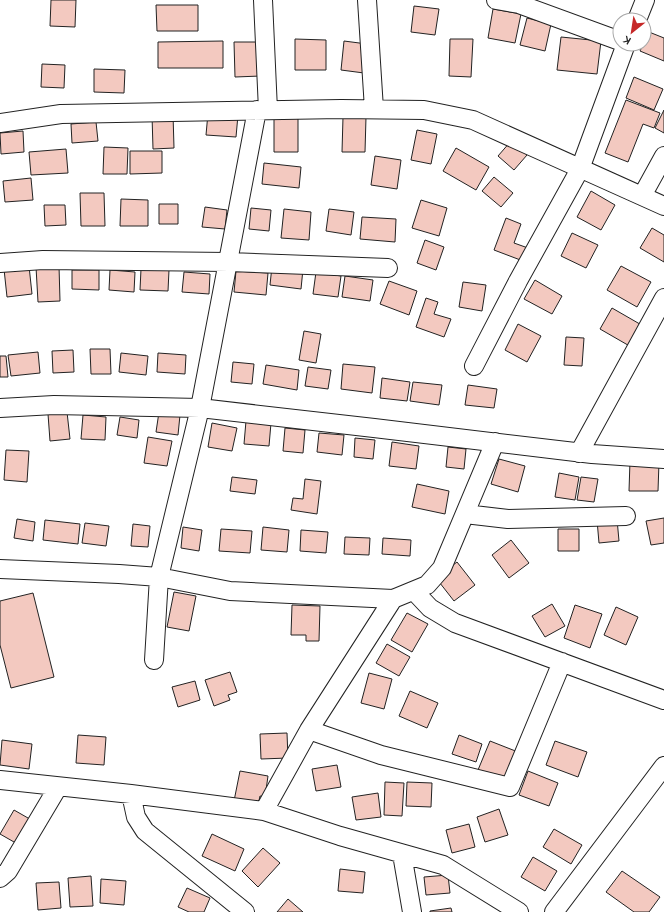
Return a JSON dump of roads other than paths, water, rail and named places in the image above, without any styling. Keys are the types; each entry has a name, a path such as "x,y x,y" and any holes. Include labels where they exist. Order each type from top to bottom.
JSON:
{"street":[{"path":"154,660 158,577 200,408 229,262 263,110 264,0"},
{"path":"367,0 374,109"},
{"path":"496,0 519,4 612,38"},
{"path":"640,12 645,0"},
{"path":"474,366 518,281 580,169 623,52"},
{"path":"0,123 60,114 263,110 424,110 473,120 664,206"},
{"path":"642,196 664,156"},
{"path":"0,263 43,260 229,262 388,268"},
{"path":"579,453 664,298"},
{"path":"0,408 54,405 200,408 579,453 664,459"},
{"path":"0,569 158,577 230,591 393,600 427,585 442,568 495,442"},
{"path":"465,514 508,519 626,516"},
{"path":"414,591 430,608 455,623 664,700"},
{"path":"264,811 309,730 393,600"},
{"path":"309,730 381,755 510,787 562,662"},
{"path":"554,912 664,766"},
{"path":"0,780 131,794 264,811 340,836 443,865 519,912"},
{"path":"0,878 8,871 58,787"},
{"path":"131,794 136,817 144,831 245,912"},
{"path":"402,854 412,912"}]}
